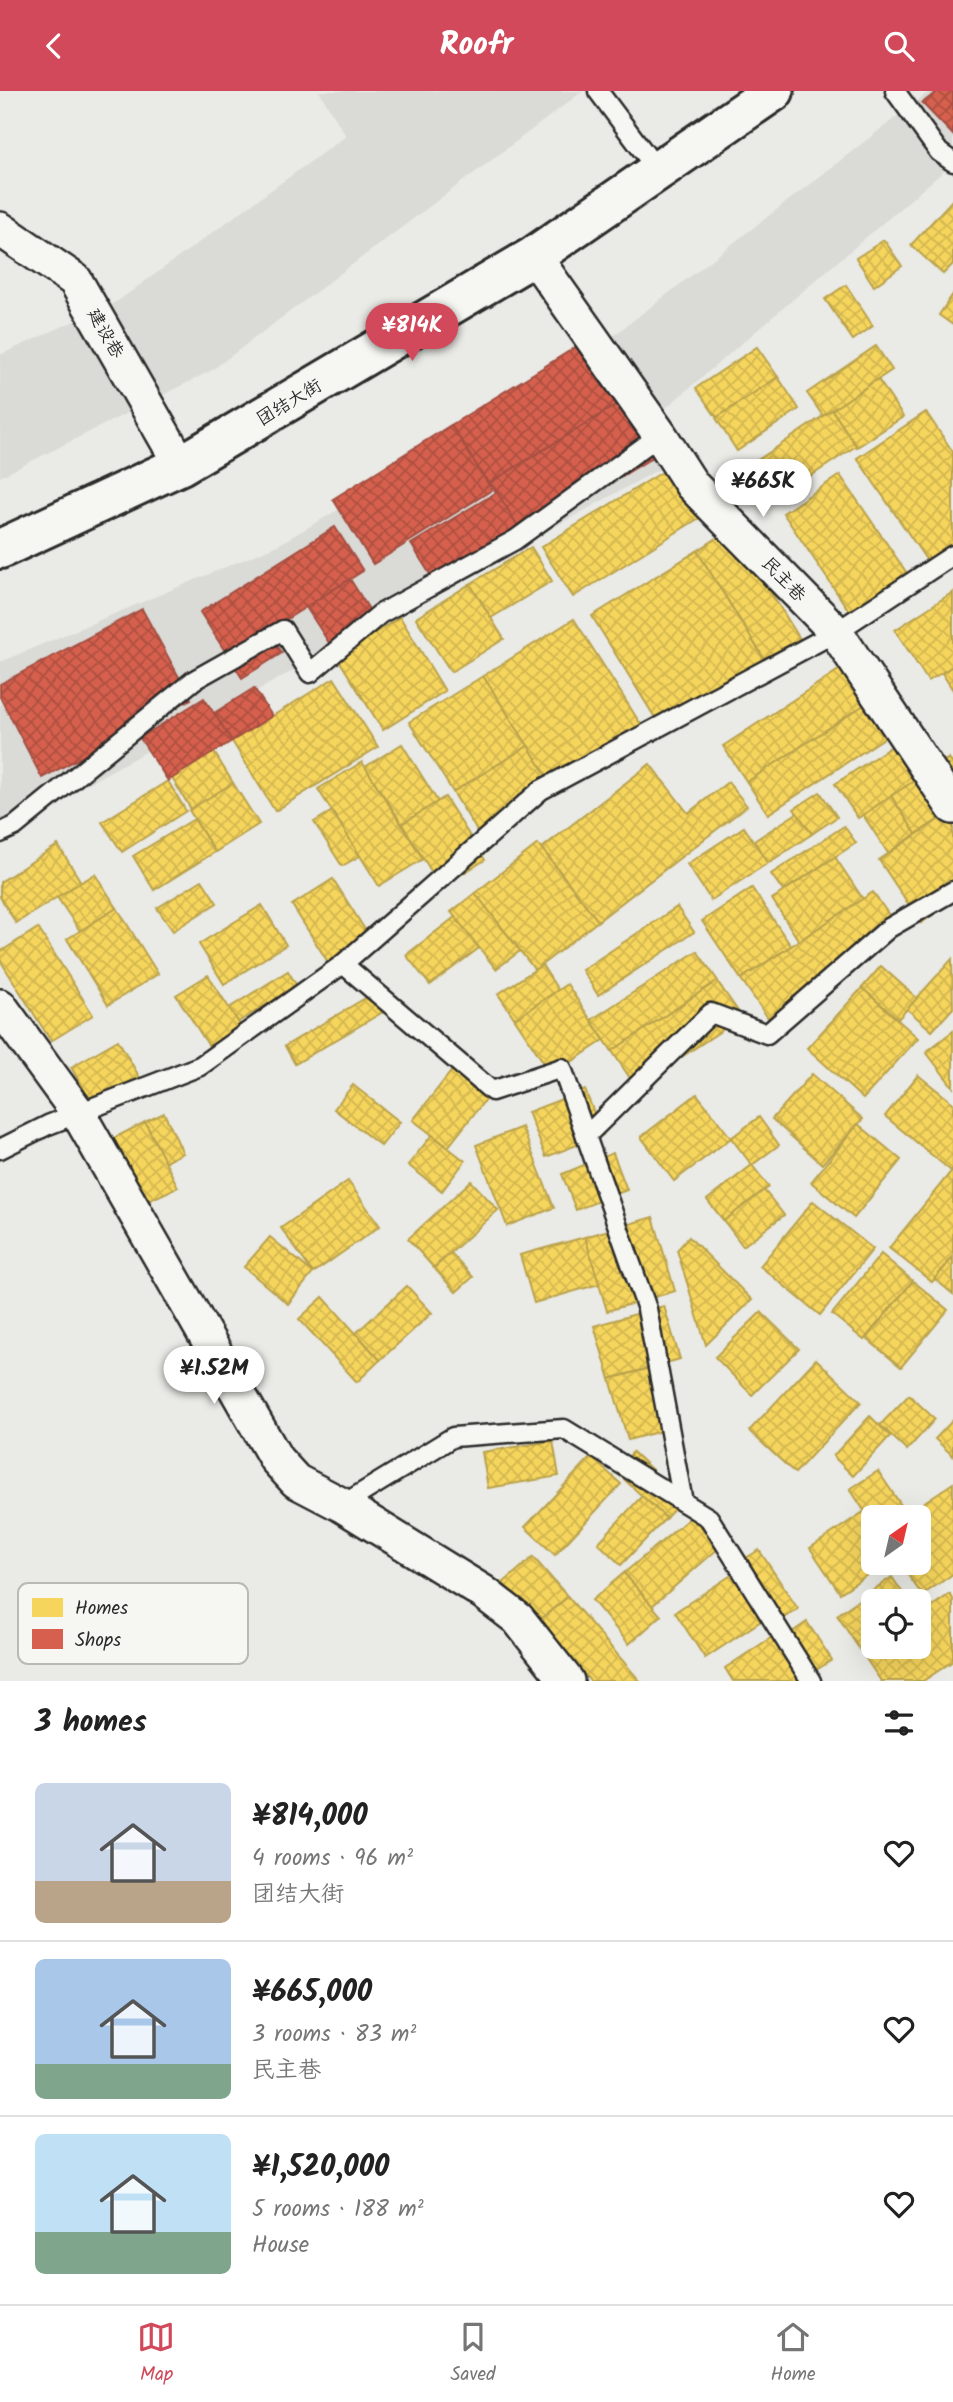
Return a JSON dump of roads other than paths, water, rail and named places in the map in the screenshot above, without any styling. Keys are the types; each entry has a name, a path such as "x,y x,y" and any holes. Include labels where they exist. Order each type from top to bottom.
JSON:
{"main road":[{"name":"团结大街","path":"0,549 181,465 534,256 774,91"}],"street":[{"name":"建设巷","path":"0,229 75,280 181,465"},
{"name":"民主巷","path":"534,256 692,485 836,632 953,807"},
{"path":"0,1006 78,1113 276,1459 296,1481 342,1505 483,1591 518,1619 567,1681"}],"lane":[{"path":"598,91 658,171"},
{"path":"895,91 939,152 953,162"},
{"path":"0,833 15,826 194,680 283,630 310,673 380,614 515,540 660,435"},
{"path":"0,1149 48,1125 200,1066 343,964 541,790 836,632 953,555"},
{"path":"586,1136 711,1013 767,1034 889,928 953,891"},
{"path":"343,964 492,1091 562,1068 647,1309 683,1502"},
{"path":"342,1505 453,1437 564,1429 709,1518 811,1681"}]}
